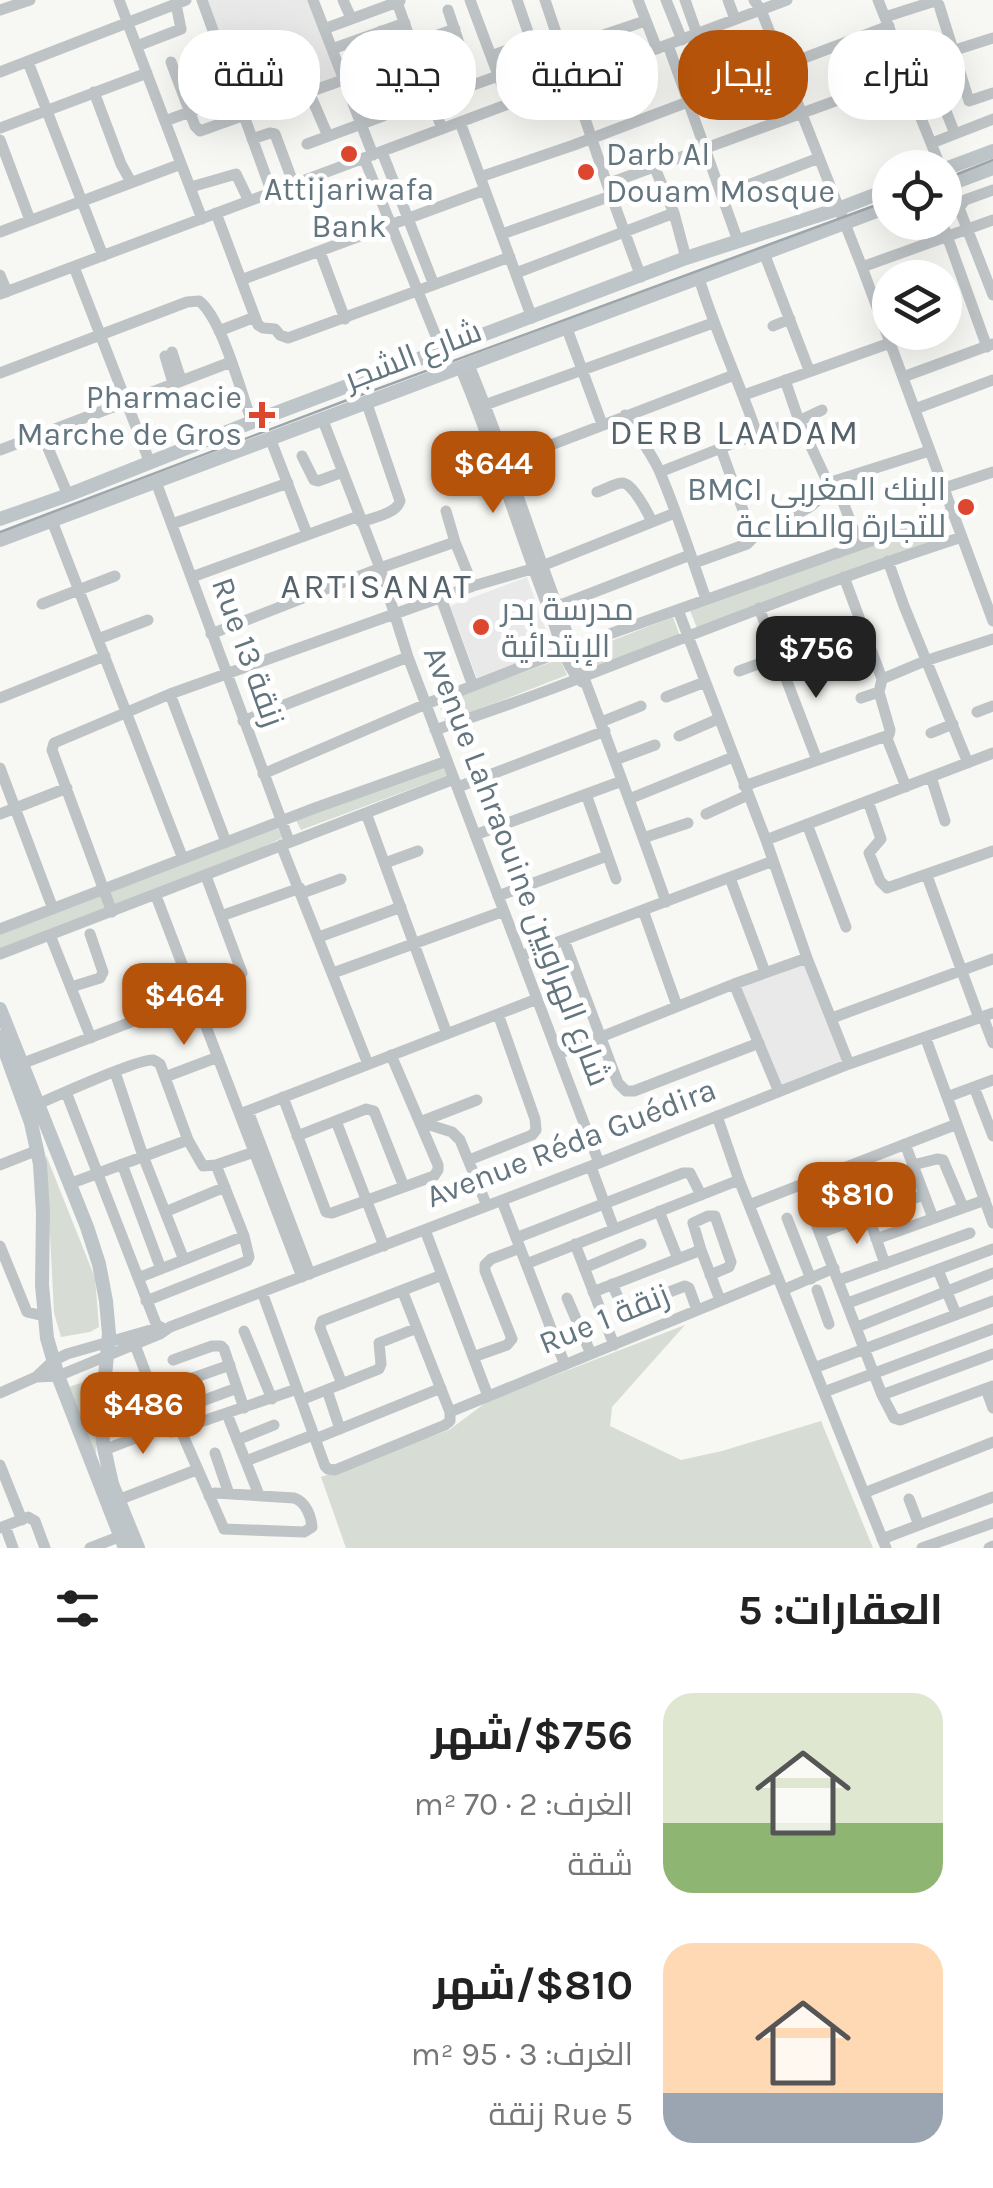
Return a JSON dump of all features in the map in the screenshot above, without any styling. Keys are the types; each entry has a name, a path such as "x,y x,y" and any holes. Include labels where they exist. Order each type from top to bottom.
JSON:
{"main road":[{"path":"962,162 993,151"},
{"path":"962,180 993,168"},
{"path":"841,215 872,199"},
{"path":"841,215 872,209"},
{"name":"شارع الشجر","path":"0,519 686,258 841,215"},
{"name":"شارع الشجر","path":"0,540 764,253 841,215"},
{"path":"0,1009 99,1264 106,1301 108,1349 102,1408 104,1450 118,1500 138,1548"},
{"path":"0,1038 38,1150 44,1316 53,1361 123,1542"}],"street":[{"path":"0,10 30,0"},
{"path":"119,0 202,219"},
{"path":"202,0 213,30"},
{"path":"313,0 340,72"},
{"path":"344,0 351,18"},
{"path":"470,0 496,70"},
{"path":"491,56 528,40 517,0"},
{"path":"545,0 556,30"},
{"path":"638,0 678,81"},
{"path":"666,0 678,30"},
{"path":"685,0 696,30"},
{"path":"728,0 736,20"},
{"path":"708,30 736,20 758,5 788,0"},
{"path":"878,0 890,30"},
{"path":"875,30 936,3 953,0"},
{"path":"324,29 399,1 407,30"},
{"path":"0,72 181,2 180,29 137,46"},
{"path":"936,3 945,30"},
{"path":"758,5 768,30"},
{"path":"435,30 452,20 455,30"},
{"path":"618,30 646,21"},
{"path":"384,30 404,23"},
{"path":"965,44 993,38"},
{"path":"658,48 678,41"},
{"path":"332,49 340,46"},
{"path":"28,62 102,256"},
{"path":"171,62 178,80"},
{"path":"0,128 146,73"},
{"path":"965,89 978,125"},
{"path":"94,92 131,182"},
{"path":"968,98 993,93"},
{"path":"480,177 678,103"},
{"path":"0,275 3,293 496,109"},
{"path":"164,121 178,116"},
{"path":"320,116 328,136"},
{"path":"932,142 993,119"},
{"path":"192,120 200,131 235,120"},
{"path":"245,120 272,192"},
{"path":"358,120 409,220 434,285"},
{"path":"307,144 372,120"},
{"path":"439,120 442,129"},
{"path":"586,120 641,276"},
{"path":"694,120 738,242"},
{"path":"502,234 609,190 654,166 783,120"},
{"path":"805,120 872,294"},
{"path":"923,120 935,150"},
{"path":"949,120 955,134"},
{"path":"460,122 532,318"},
{"path":"252,138 275,134 294,184"},
{"path":"0,140 30,220"},
{"path":"373,155 393,226 442,352"},
{"path":"722,195 819,158"},
{"path":"0,232 182,164"},
{"path":"654,166 674,213 686,258"},
{"path":"191,188 238,176 249,201"},
{"path":"241,280 485,190"},
{"path":"993,190 961,202 959,208 993,295"},
{"path":"516,273 674,213"},
{"path":"216,214 260,328 273,328 288,338 510,257"},
{"path":"962,231 993,220"},
{"path":"862,267 938,240"},
{"path":"902,377 990,346 948,240"},
{"path":"320,252 345,319"},
{"path":"764,253 809,370"},
{"path":"74,267 150,463"},
{"path":"698,278 757,434"},
{"path":"0,373 187,302 199,302 210,310 252,422"},
{"path":"219,331 255,317"},
{"path":"772,326 790,319"},
{"path":"980,326 993,322"},
{"path":"481,406 712,323"},
{"path":"566,326 602,424"},
{"path":"744,395 872,349"},
{"path":"892,350 993,621"},
{"path":"168,354 177,382"},
{"path":"0,450 230,362"},
{"path":"464,365 666,902"},
{"path":"502,463 734,374"},
{"path":"785,380 799,421 859,544"},
{"path":"916,409 993,380"},
{"path":"192,578 308,534 395,510 400,501 366,402"},
{"path":"660,472 822,410"},
{"path":"626,415 660,472 706,599"},
{"name":"Avenue Lahraouine شارع الهراويين","path":"322,418 558,1054 614,1229"},
{"path":"42,434 68,495"},
{"path":"270,438 308,534"},
{"path":"558,606 747,544 752,532 720,449"},
{"path":"752,532 821,499 830,485 929,450"},
{"path":"302,456 318,482 343,472"},
{"path":"944,488 993,472"},
{"name":"Rue 13 زنقة","path":"156,482 281,821 301,890 368,1064"},
{"path":"598,492 626,482 646,507 652,522"},
{"path":"172,524 288,484"},
{"path":"446,511 473,586"},
{"path":"263,774 568,649 952,512"},
{"path":"112,912 52,750 54,744 170,694 537,567 674,513"},
{"path":"52,521 182,859"},
{"path":"436,730 583,680 759,608 962,537"},
{"path":"211,634 455,542"},
{"path":"888,561 968,763"},
{"path":"537,567 558,606 568,649"},
{"path":"42,604 115,576"},
{"path":"706,814 746,790 886,736 890,730 880,685 844,577"},
{"path":"979,584 993,580"},
{"path":"441,598 473,686"},
{"path":"759,608 817,760"},
{"path":"678,610 850,1064"},
{"path":"98,639 148,620"},
{"path":"862,698 926,661 993,639"},
{"path":"2,692 105,656"},
{"path":"244,721 408,657"},
{"path":"738,670 778,657"},
{"path":"666,697 705,682"},
{"path":"170,694 226,842"},
{"path":"795,702 811,698"},
{"path":"0,954 285,843 456,783 603,726 641,706"},
{"path":"977,712 993,706"},
{"path":"679,736 718,719"},
{"path":"931,733 953,724"},
{"path":"886,736 906,786"},
{"path":"615,760 655,744"},
{"path":"766,840 992,756"},
{"path":"629,799 733,757"},
{"path":"0,929 447,761"},
{"path":"0,768 53,909"},
{"path":"932,777 945,821"},
{"path":"475,834 622,780"},
{"path":"0,814 67,788"},
{"path":"586,794 616,879"},
{"path":"868,801 881,839 869,853 882,885 892,888 993,851"},
{"path":"366,813 447,1034"},
{"path":"643,838 688,823"},
{"path":"807,824 846,927"},
{"path":"385,863 418,850"},
{"path":"498,896 607,856"},
{"path":"521,956 773,861"},
{"path":"21,1064 236,982 242,973 206,876"},
{"path":"927,876 993,1043"},
{"path":"730,878 765,972"},
{"path":"221,916 341,879"},
{"path":"156,896 306,1275"},
{"path":"319,937 401,906"},
{"path":"643,910 677,1006"},
{"path":"333,973 504,911"},
{"path":"71,988 102,976 90,934"},
{"path":"50,935 91,1038"},
{"path":"564,940 618,1083 626,1091 634,1092 759,1044"},
{"path":"558,1054 807,958"},
{"path":"832,1018 993,959"},
{"path":"734,984 780,1092"},
{"path":"244,1112 538,999"},
{"path":"469,1160 536,1130 536,1119 498,1014"},
{"name":"Avenue Réda Guédira","path":"36,1377 58,1376 108,1349 850,1064 985,1016"},
{"path":"926,1039 993,1223"},
{"path":"282,1097 326,1212 434,1176 438,1170 391,1055"},
{"path":"165,1077 218,1057"},
{"path":"38,1104 115,1072 156,1060 188,1140 203,1166 254,1152"},
{"path":"115,1072 184,1260"},
{"path":"947,1097 993,1080"},
{"path":"974,1087 993,1136"},
{"path":"66,1092 146,1300 162,1329"},
{"path":"420,1122 476,1100"},
{"path":"297,1136 366,1110 376,1113 404,1186"},
{"path":"244,1112 254,1152 306,1275"},
{"path":"446,1112 452,1132"},
{"path":"717,1116 884,1544 919,1525 992,1500"},
{"path":"336,1121 384,1246"},
{"path":"420,1122 452,1132 460,1140 487,1206"},
{"path":"749,1205 957,1124"},
{"path":"70,1184 188,1140"},
{"path":"905,1144 933,1218"},
{"path":"0,1165 38,1150"},
{"path":"913,1165 941,1159 964,1208"},
{"path":"122,1164 161,1269"},
{"path":"146,1300 246,1261 250,1252 216,1165"},
{"path":"473,1357 508,1345 512,1339 485,1265 491,1259 518,1243 686,1173 693,1176 701,1195"},
{"path":"526,1264 739,1180"},
{"path":"801,1184 892,1416 896,1420 990,1387 993,1408"},
{"path":"165,1212 225,1187"},
{"path":"820,1233 923,1195"},
{"path":"502,1200 565,1365"},
{"path":"876,1238 964,1208 989,1206"},
{"path":"658,1212 678,1259"},
{"path":"710,1275 729,1267 731,1262 714,1216 693,1222 701,1250 710,1275 720,1300"},
{"path":"868,1216 886,1264"},
{"path":"788,1218 828,1322 849,1308 993,1249"},
{"path":"425,1230 488,1396"},
{"path":"783,1290 886,1264 970,1233"},
{"path":"138,1278 244,1236"},
{"path":"575,1244 614,1344"},
{"path":"584,1268 641,1244"},
{"path":"0,1246 5,1273 27,1312 44,1316"},
{"path":"593,1292 701,1250"},
{"path":"938,1270 956,1314"},
{"path":"856,1328 993,1273"},
{"path":"342,1384 320,1328 322,1321 442,1275"},
{"name":"Rue 1 زنقة","path":"314,1437 325,1466 335,1470 448,1424 450,1412 778,1277"},
{"path":"612,1284 622,1308 685,1286 698,1310"},
{"path":"402,1290 450,1412"},
{"path":"262,1292 314,1437"},
{"path":"567,1298 590,1354"},
{"path":"814,1368 993,1301"},
{"path":"104,1450 272,1398 342,1384 379,1369 378,1346 382,1341 417,1328"},
{"name":"Avenue Réda Guédira","path":"53,1361 80,1349 135,1345 162,1329"},
{"path":"824,1392 993,1330"},
{"path":"244,1331 272,1398"},
{"path":"135,1345 153,1392 210,1496 221,1526 228,1530 304,1532 312,1524 300,1500 216,1493 210,1496"},
{"path":"172,1360 217,1345 224,1349 244,1408"},
{"path":"882,1395 993,1354"},
{"path":"0,1393 36,1377 53,1361"},
{"path":"153,1392 230,1365"},
{"path":"186,1407 237,1388"},
{"path":"246,1462 441,1388"},
{"path":"326,1390 340,1429"},
{"path":"228,1414 258,1495"},
{"path":"237,1440 274,1426"},
{"path":"864,1493 993,1442"},
{"path":"215,1453 229,1494"},
{"path":"0,1465 22,1520"},
{"path":"118,1500 196,1470"},
{"path":"910,1500 919,1525"},
{"path":"13,1548 2,1527 28,1517 35,1521 45,1548"},
{"path":"922,1548 993,1523"},
{"path":"90,1548 123,1542"}],"shaded area":[{"path":"208,0 309,0 340,83 320,91 320,30 216,30"},
{"path":"940,519 947,536 697,628 689,608"},
{"path":"527,577 553,650 477,678 450,606"},
{"path":"673,617 680,636 592,669 585,665 585,651"},
{"path":"560,659 567,675 446,722 438,703"},
{"path":"445,766 449,775 301,830 296,820"},
{"path":"278,828 282,838 190,883 0,954 0,929"},
{"path":"812,959 852,1067 778,1095 736,988"},
{"path":"46,1155 95,1278 99,1327 61,1337 54,1313"},
{"path":"685,1325 612,1407 610,1426 681,1460 821,1421 873,1548 346,1548 321,1477 449,1430 488,1401"},
{"path":"98,1377 96,1458 69,1387"}],"tram line":[{"path":"962,172 993,160"},
{"path":"0,532 872,207"}],"place":[{"name":"Attijariwafa Bank","path":"349,154"},
{"name":"Darb Al Douam Mosque","path":"586,172"},
{"name":"Pharmacie Marche de Gros","path":"262,415"},
{"name":"BMCI البنك المغربي للتجارة والصناعة","path":"966,507"},
{"name":"مدرسة بدر الإبتدائية","path":"481,627"}],"district":[{"name":"DERB LAADAM","path":"735,432"},
{"name":"ARTISANAT","path":"377,586"}]}
